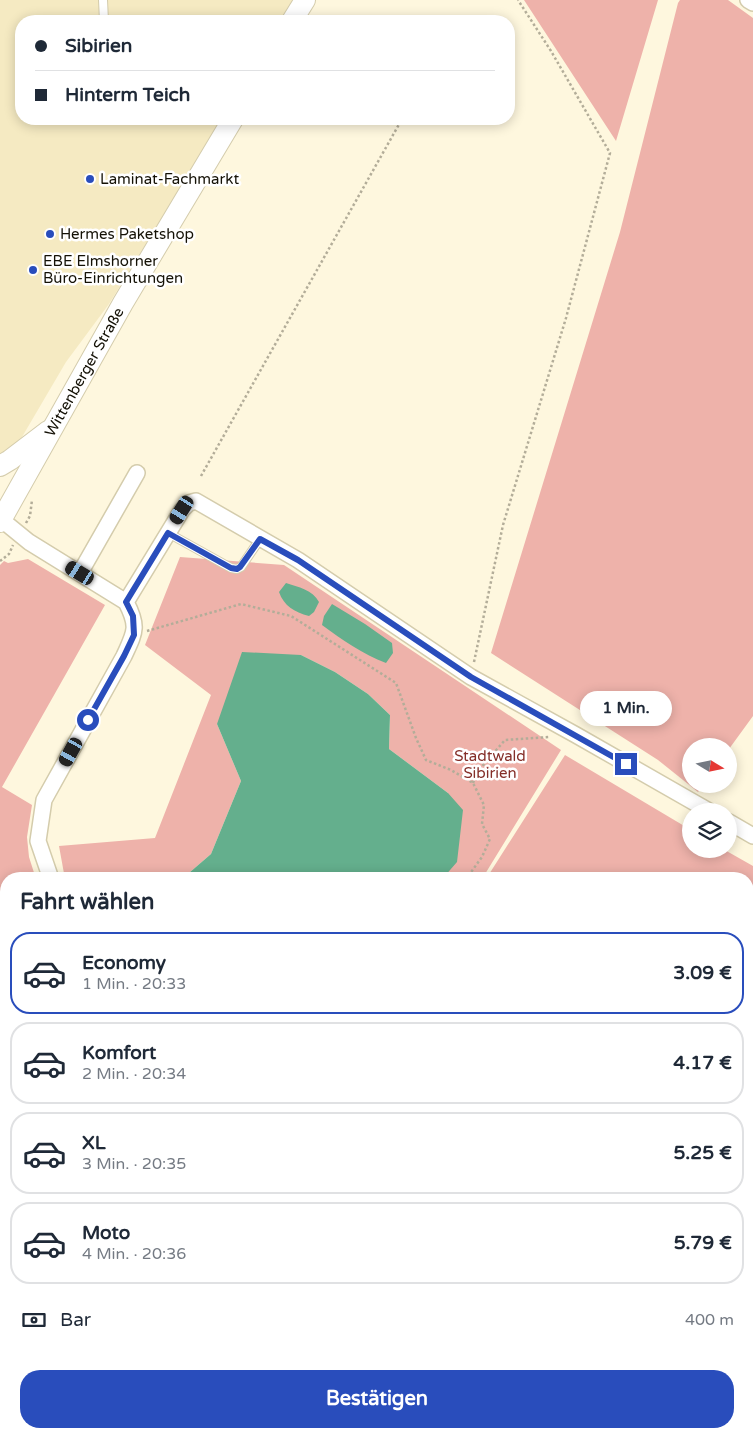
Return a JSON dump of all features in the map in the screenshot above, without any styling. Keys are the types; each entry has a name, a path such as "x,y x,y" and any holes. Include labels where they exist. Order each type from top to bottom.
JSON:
{"main road":[{"path":"296,15 305,0"},
{"name":"Wittenberger Straße","path":"1,520 123,303 229,125"},
{"path":"0,466 55,425"}],"street":[{"path":"748,0 753,3"},
{"path":"80,573 137,473"},
{"path":"126,602 182,510 189,503 196,502 298,560 471,677 695,803"},
{"path":"1,520 29,542 126,602 133,616 134,635 124,656 44,800 38,842 49,872"},
{"path":"737,827 753,836"}],"lane":[{"path":"103,0 104,15"},
{"path":"168,533 231,568 237,569 260,539"}],"path":[{"path":"471,677 503,525 566,318 610,153 551,51 518,0"},
{"path":"202,476 399,125"},
{"path":"134,635 241,604 291,616 396,683 426,760 451,770 473,783 484,805 482,824 490,839 482,857 471,872"},
{"path":"473,783 478,772 505,740 576,735"}],"shaded area":[{"path":"0,0 295,0 286,15 15,15 15,125 218,125 109,304 66,362 22,437 9,451 0,456"},
{"path":"286,583 305,590 316,598 319,602 314,612 309,616 299,613 287,605 279,592"},
{"path":"332,604 392,643 393,653 386,663 353,646 322,625 324,616"},
{"path":"242,652 301,655 335,672 368,694 390,715 389,749 448,793 463,810 457,862 448,872 190,872 211,854 241,781 217,724"}],"green space":[{"path":"524,0 658,0 616,141"},
{"path":"680,0 728,0 753,18 753,716 737,738 682,738 682,779 658,760 491,653 620,232"},
{"name":"Stadtwald Sibirien","path":"180,557 284,565 561,750 486,872 444,872 448,793 389,749 390,715 368,694 335,672 301,655 217,724 241,781 211,854 190,872 64,872 59,846 155,838 211,695 145,645"},
{"path":"28,559 105,605 2,787 32,805 27,837 29,857 34,872 0,872 0,565 4,561 8,563"},
{"path":"565,755 682,825 682,858 737,857 753,866 753,872 490,872"}],"place":[{"name":"Laminat-Fachmarkt","path":"90,179"},
{"name":"Hermes Paketshop","path":"50,234"},
{"name":"EBE Elmshorner Büro-Einrichtungen","path":"33,270"}],"route":[{"path":"88,720 134,635 133,616 126,602 168,533 207,556 237,569 253,551 260,539 298,560 471,677 626,764"}]}
